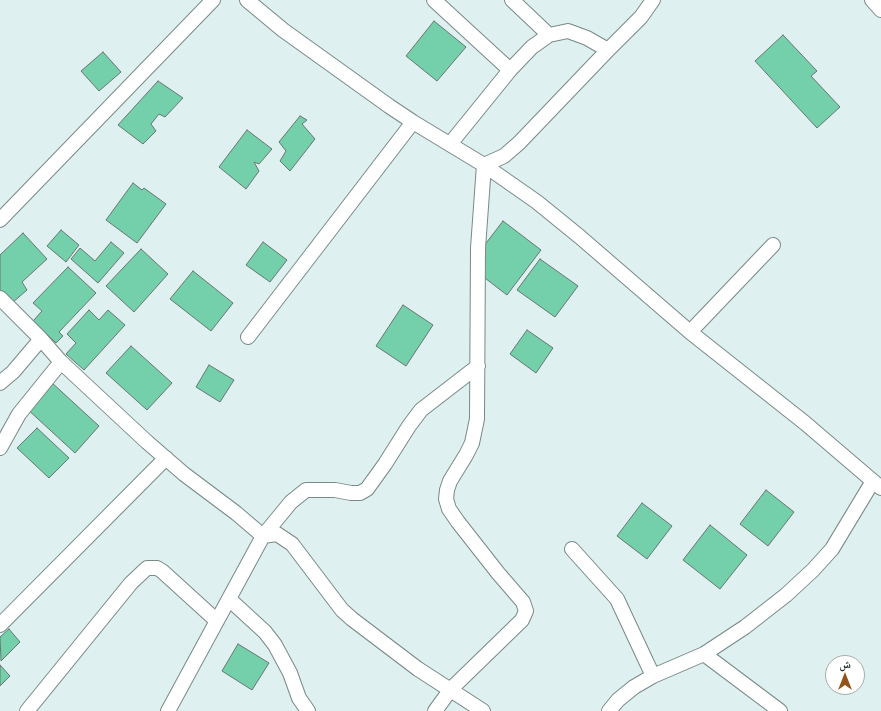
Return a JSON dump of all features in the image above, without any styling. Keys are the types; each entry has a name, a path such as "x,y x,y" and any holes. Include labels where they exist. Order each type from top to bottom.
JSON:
{"street":[{"path":"0,220 212,0"},
{"path":"247,0 283,30 413,122 484,165 537,202 690,332 805,423 877,484 832,549 813,570 786,595 745,627 704,654 653,676 634,687 618,700 609,711"},
{"path":"434,0 510,70"},
{"path":"512,0 549,35"},
{"path":"484,165 504,156 519,143 641,17 653,0"},
{"path":"872,0 881,10"},
{"path":"450,144 510,70 532,47 549,35 568,31 587,38 608,50"},
{"path":"248,337 413,122"},
{"path":"435,711 451,689 514,628 525,616 526,611 526,607 521,598 498,573 458,522 449,509 446,499 450,481 466,455 476,430 478,404 478,248 484,165"},
{"path":"690,332 773,246"},
{"path":"0,298 41,339 61,362 166,458 264,536 277,534 292,544 342,610 352,619 418,669 483,711"},
{"path":"0,383 13,372 41,339"},
{"path":"0,448 18,414 61,362"},
{"path":"168,711 264,536 290,502 306,490 335,490 360,493 367,489 386,464 409,426 421,410 478,366"},
{"path":"0,625 166,458"},
{"path":"572,549 617,599 653,676"},
{"path":"27,710 131,583 147,568 157,568 162,571 218,621"},
{"path":"229,599 265,632 275,645 290,673 299,698 308,711"},
{"path":"704,654 780,711"}],"building":[{"path":"434,21 466,47 437,81 406,56"},
{"path":"783,35 817,71 811,76 840,107 817,128 755,61"},
{"path":"103,52 121,72 99,91 81,71"},
{"path":"158,81 183,98 165,117 159,114 151,124 156,131 143,144 118,125"},
{"path":"300,116 307,120 302,124 315,139 290,171 280,161 286,151 279,142"},
{"path":"247,130 272,149 259,164 254,162 259,171 246,189 219,167"},
{"path":"133,183 142,190 144,188 166,204 137,243 106,220"},
{"path":"503,221 541,250 507,295 481,275 480,251"},
{"path":"61,230 79,245 66,262 47,246"},
{"path":"23,233 47,259 22,282 27,290 12,303 0,290 0,255"},
{"path":"111,242 124,253 98,283 71,259 80,248 95,261"},
{"path":"263,242 287,260 270,282 246,265"},
{"path":"141,249 168,274 134,312 106,286"},
{"path":"540,259 578,286 555,317 517,290"},
{"path":"68,267 96,293 59,332 63,336 56,343 33,321 42,311 33,303"},
{"path":"193,271 233,303 211,331 170,299"},
{"path":"403,305 433,325 406,366 376,346"},
{"path":"89,310 99,320 108,310 125,325 84,370 66,354 76,343 67,334"},
{"path":"527,330 553,348 536,373 510,354"},
{"path":"131,346 172,383 147,410 106,373"},
{"path":"209,365 234,380 220,402 196,387"},
{"path":"50,381 99,426 75,453 25,407"},
{"path":"37,428 69,458 49,478 17,448"},
{"path":"766,490 794,512 768,546 740,524"},
{"path":"642,503 672,526 647,559 617,536"},
{"path":"710,525 747,555 720,589 683,560"},
{"path":"9,629 20,642 1,661 0,637"},
{"path":"238,644 269,663 252,690 222,671"},
{"path":"0,665 10,676 0,686"}]}
